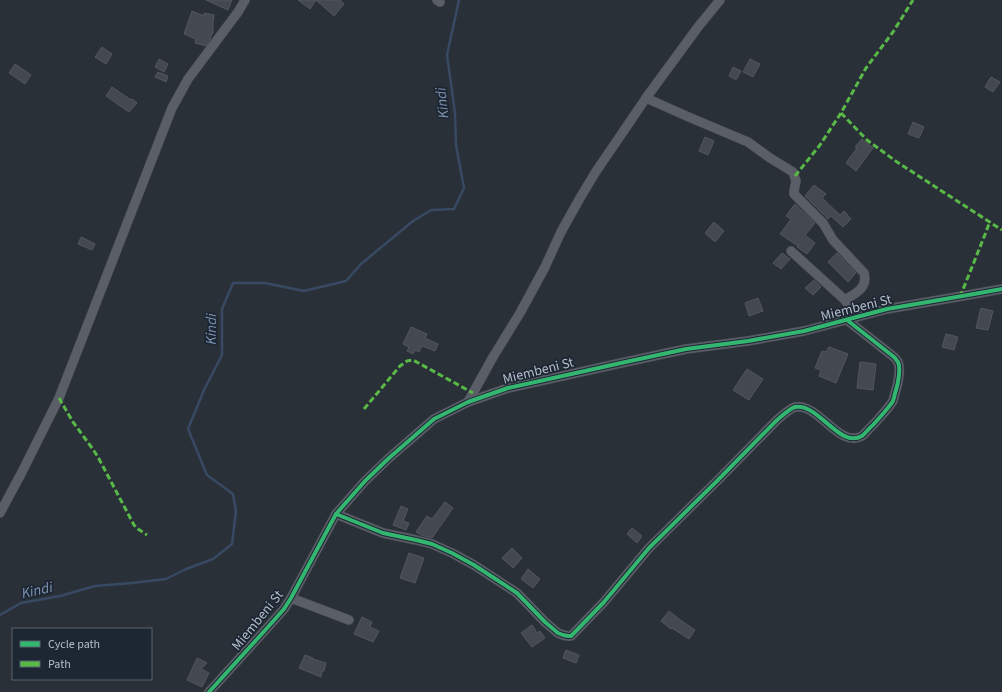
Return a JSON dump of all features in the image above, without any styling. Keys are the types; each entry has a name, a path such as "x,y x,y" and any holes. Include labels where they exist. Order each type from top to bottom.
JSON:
{"street":[{"path":"0,513 58,398 172,108 188,78 246,0"},
{"path":"468,402 520,313 545,267 561,232 595,173 646,98 698,27 720,0"},
{"path":"646,98 748,142 793,172 796,181 794,194 823,223 833,240 864,273 865,280 861,288 858,292 845,300"},
{"path":"791,251 845,300 856,318"},
{"name":"Miembeni St","path":"209,692 284,609 336,514 364,480 434,419 468,402 508,388 621,362 686,349 748,341 804,331 887,309 1002,288"},
{"path":"336,514 383,533 432,544 452,553 474,565 517,593 545,622 558,633 571,636 604,602 648,548 788,411 795,407 806,408 849,438 863,436 880,417 893,401 898,385 898,363 894,357 847,320"},
{"path":"291,598 349,620"}],"building":[{"path":"206,0 232,0 228,10"},
{"path":"298,0 316,0 310,9"},
{"path":"316,0 340,0 344,4 334,16"},
{"path":"192,11 204,16 204,13 214,15 213,33 206,46 195,43 196,39 184,34"},
{"path":"102,47 112,54 106,64 95,57"},
{"path":"159,59 168,64 164,72 155,67"},
{"path":"750,59 760,64 753,77 743,72"},
{"path":"15,64 31,75 25,84 9,73"},
{"path":"733,67 741,71 736,80 729,76"},
{"path":"158,72 168,76 166,82 155,77"},
{"path":"991,77 1000,82 993,92 985,87"},
{"path":"112,87 137,103 129,112 106,96"},
{"path":"913,122 924,127 919,138 908,134"},
{"path":"705,137 714,141 708,155 699,151"},
{"path":"862,139 873,148 856,171 846,163 857,148 855,147"},
{"path":"814,185 826,194 822,198 840,215 844,211 851,219 843,227 831,216 828,219 805,196"},
{"path":"795,204 815,223 805,235 815,243 807,254 780,234 791,219 786,216"},
{"path":"714,222 724,231 715,242 705,233"},
{"path":"81,237 95,244 92,250 78,244"},
{"path":"782,253 790,259 781,269 773,263"},
{"path":"837,253 856,273 848,282 828,262"},
{"path":"814,280 821,287 813,295 805,288"},
{"path":"758,298 763,311 749,316 745,303"},
{"path":"981,308 993,311 988,330 976,328"},
{"path":"411,327 427,334 425,338 438,344 435,351 422,346 419,352 415,350 413,354 407,351 409,347 403,344"},
{"path":"946,334 958,337 954,350 942,347"},
{"path":"829,347 848,354 836,383 819,376 821,370 815,368 822,351 826,352"},
{"path":"860,362 876,364 873,390 857,388"},
{"path":"747,369 763,379 749,400 733,390"},
{"path":"445,502 453,508 432,538 416,532 427,516 432,519"},
{"path":"401,506 408,509 403,521 409,523 406,530 393,525"},
{"path":"632,528 642,536 637,543 627,534"},
{"path":"512,548 522,558 513,568 502,558"},
{"path":"409,553 424,558 415,583 400,578"},
{"path":"528,569 540,579 533,588 521,579"},
{"path":"669,611 695,630 689,639 672,628 671,629 661,621"},
{"path":"362,617 372,622 370,627 379,631 373,642 354,634"},
{"path":"532,625 537,633 540,631 545,638 532,647 521,633"},
{"path":"566,650 579,655 576,663 563,658"},
{"path":"305,655 326,663 321,677 299,668"},
{"path":"197,658 207,663 201,669 209,673 202,687 187,680"}],"waterway":[{"name":"Kindi","path":"0,615 21,603 60,596 95,586 166,579 186,569 213,559 232,544 236,511 233,494 207,475 188,429 204,390 222,355 222,309 233,283 265,283 304,291 346,281 361,264 413,221 431,210 454,209 464,188 456,145 455,113 447,55 459,0"}],"marked path":[{"path":"795,176 820,145 841,113 866,68 893,32 913,0"},
{"path":"841,113 867,140 897,162 1002,230"},
{"path":"960,297 990,221"},
{"path":"364,409 400,366 407,361 413,360 473,393"},
{"path":"59,398 73,422 98,457 134,525 147,535"}],"cycle path":[{"path":"209,692 284,609 336,514 365,481 434,419 468,402 508,388 686,349 748,341 804,331 887,309 1002,289"},
{"path":"336,514 383,533 432,544 452,553 474,565 517,593 545,622 558,633 571,636 604,602 649,548 777,420 788,411 795,407 804,408 821,418 845,436 854,438 862,436 873,425 893,400 898,384 899,365 894,357 847,320"}]}
